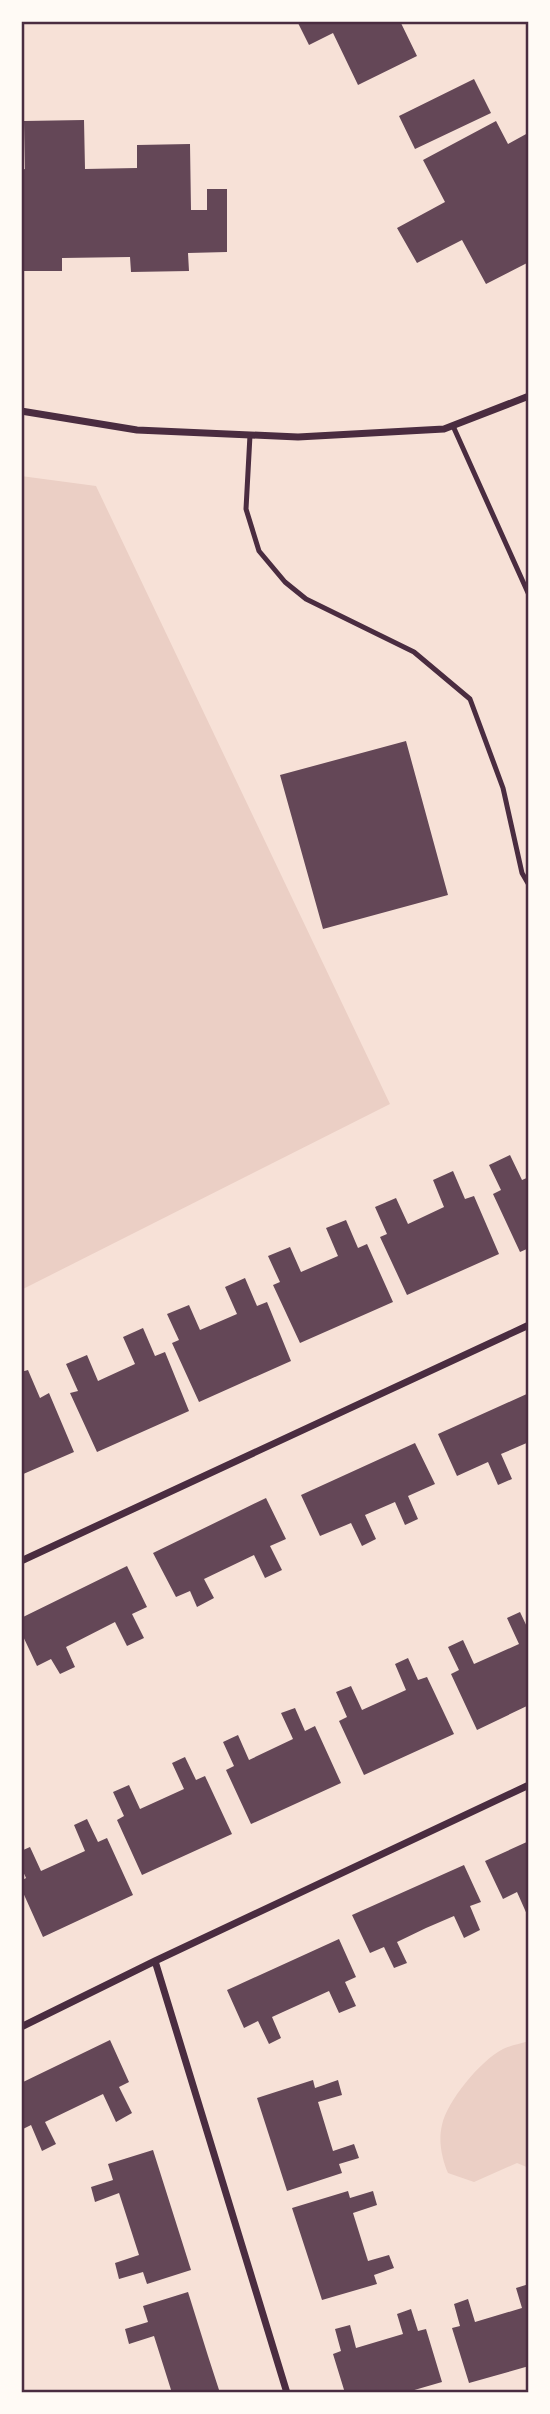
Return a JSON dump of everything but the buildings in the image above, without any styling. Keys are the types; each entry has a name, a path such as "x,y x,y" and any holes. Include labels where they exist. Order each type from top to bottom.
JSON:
{"street":[{"path":"21,411 138,430 298,437 444,429 529,396"},
{"path":"21,1561 529,1325"},
{"path":"21,2028 155,1961 529,1785"},
{"path":"155,1961 287,2393"}],"lane":[{"path":"453,426 529,595"},
{"path":"250,435 247,509 259,551 285,582 306,599 414,652 470,699 503,788 522,873 529,885"}],"shaded area":[{"path":"21,476 96,486 390,1104 21,1290"},
{"path":"529,2041 529,2168 517,2163 474,2182 448,2173 442,2156 440,2137 445,2115 458,2093 494,2054"}]}
